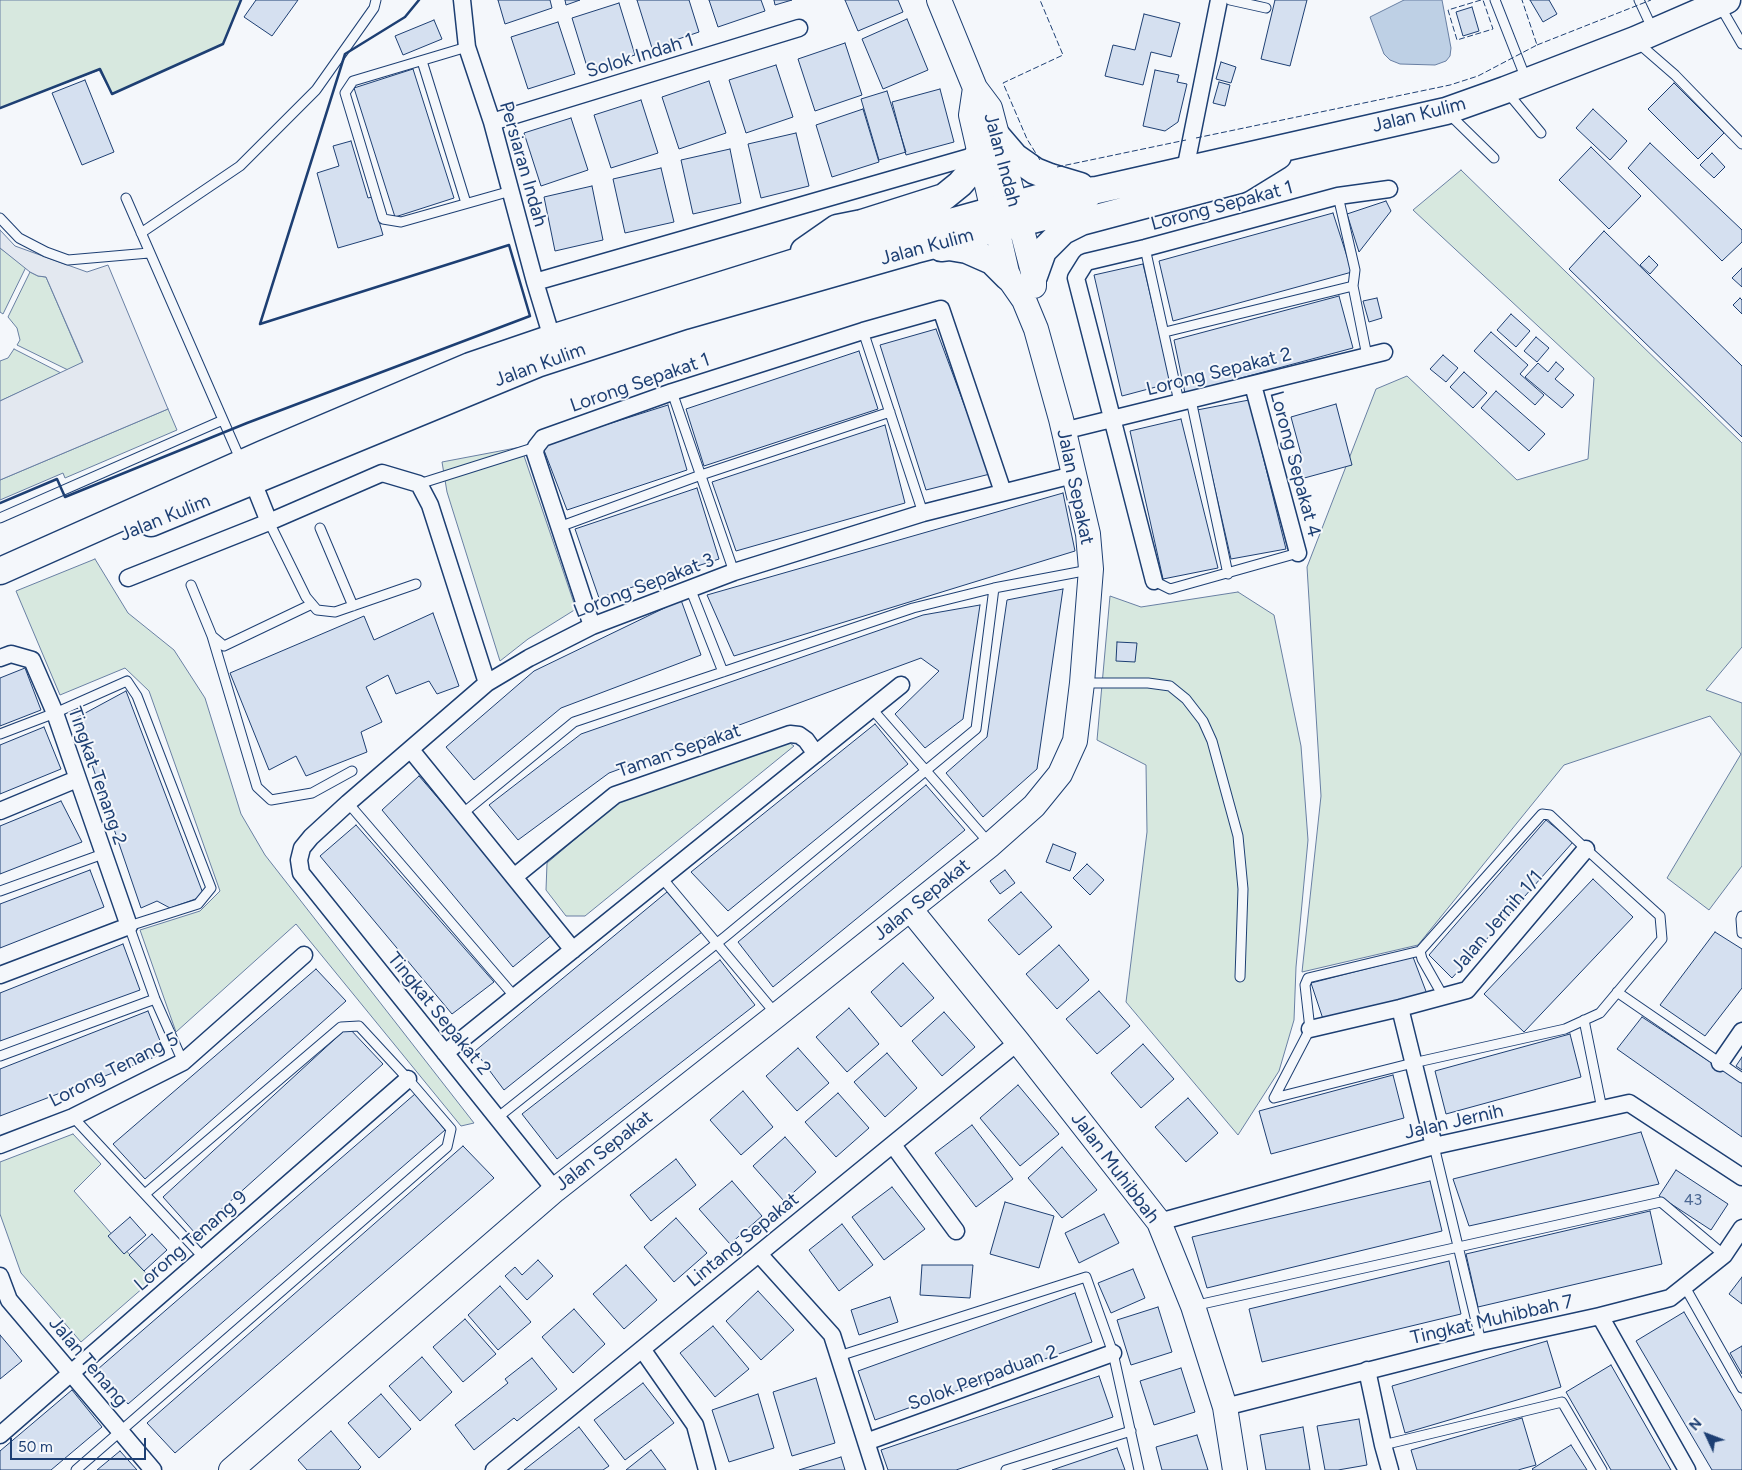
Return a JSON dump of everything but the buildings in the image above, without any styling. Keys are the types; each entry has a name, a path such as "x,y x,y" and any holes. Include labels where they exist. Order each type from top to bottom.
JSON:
{"main road":[{"name":"Jalan Kulim","path":"0,591 470,366 552,338 852,244 1006,217 1052,215 1097,190 1446,111 1644,36 1723,2"},
{"path":"915,250 926,251 949,247 967,250 992,260 1021,277 1063,231 1081,222 1239,180 1296,145"},
{"path":"785,264 837,228 862,223 944,197 960,184 986,146 1015,157 1035,171 1050,177 1097,190"},
{"name":"Jalan Kulim","path":"0,571 248,473 537,364 684,316 915,250 1006,217"}],"street":[{"name":"Persiaran Indah","path":"462,0 467,47 492,122 552,338"},
{"name":"Jalan Indah","path":"939,0 975,88 990,108 986,146 1006,217"},
{"path":"1185,170 1219,0"},
{"name":"Solok Indah 1","path":"492,122 799,28"},
{"path":"535,282 970,157 986,146"},
{"name":"Lorong Sepakat 1","path":"1112,419 1076,278 1086,262 1338,196 1388,189"},
{"name":"Jalan Sepakat","path":"231,1470 555,1190 990,845 1034,806 1060,774 1074,741 1082,683 1091,569 1088,534 1061,419 1036,329 1024,300 1021,277 1006,217"},
{"name":"Lorong Sepakat 1","path":"536,447 543,438 672,392 863,331 941,309 1003,492"},
{"name":"Lorong Sepakat 2","path":"1063,431 1384,352"},
{"name":"Lorong Sepakat 4","path":"1253,384 1298,553"},
{"path":"1112,419 1154,581"},
{"path":"536,447 535,453 592,626"},
{"path":"248,473 269,522"},
{"path":"128,578 269,522 382,473 419,484 430,505 487,683"},
{"name":"Lorong Sepakat 3","path":"299,860 302,848 311,836 487,683 529,658 592,626 734,572 923,513 1074,475"},
{"name":"Tingkat Tenang 2","path":"5,656 32,660 55,713 129,926"},
{"path":"445,1053 901,685"},
{"name":"Taman Sepakat","path":"514,877 615,795 790,734 799,735 806,740 816,754"},
{"path":"410,750 573,950"},
{"path":"0,811 77,779"},
{"name":"Jalan Jernih 1/1","path":"1310,1029 1467,990 1586,849"},
{"name":"Tingkat Sepakat 2","path":"299,860 301,873 555,1190"},
{"name":"Jalan Muhibbah","path":"910,909 1018,1042 1159,1222 1193,1306 1225,1407 1235,1470"},
{"path":"0,975 129,926"},
{"name":"Lorong Tenang 5","path":"0,1145 73,1116 183,1062 304,955"},
{"path":"1400,1008 1434,1146"},
{"path":"1720,1063 1742,1031"},
{"name":"Lintang Sepakat","path":"494,1470 1018,1042"},
{"name":"Lorong Tenang 9","path":"0,1435 408,1078"},
{"name":"Jalan Jernih","path":"1159,1222 1434,1146 1629,1103 1742,1177"},
{"path":"893,1145 956,1231"},
{"name":"Tingkat Muhibbah 7","path":"1225,1407 1481,1342 1600,1316 1670,1298 1724,1255 1742,1228"},
{"path":"759,1254 832,1336 875,1470"},
{"name":"Jalan Tenang","path":"0,1276 4,1302 71,1373 152,1470"},
{"path":"1600,1316 1687,1470"},
{"path":"642,1349 695,1426 707,1470"},
{"name":"Solok Perpaduan 2","path":"866,1442 1113,1353"},
{"path":"1367,1370 1382,1445 1390,1470"}],"lane":[{"path":"140,233 240,166 316,90 374,8 376,0"},
{"path":"1230,0 1266,8"},
{"path":"1495,0 1516,86 1541,133"},
{"path":"1639,0 1644,36 1675,75 1742,144"},
{"path":"1723,2 1742,44"},
{"path":"467,47 353,81 345,92 383,219 401,222 511,191"},
{"path":"422,61 466,203"},
{"path":"1446,111 1494,158"},
{"path":"1338,196 1355,270 1353,286 1367,356"},
{"path":"126,198 248,473"},
{"path":"0,218 19,238 46,252 68,260 149,253"},
{"path":"1145,248 1228,574"},
{"path":"1165,332 1353,286"},
{"path":"863,331 923,513"},
{"path":"672,392 734,572"},
{"path":"559,527 701,475 890,412"},
{"path":"0,518 223,420"},
{"path":"419,484 536,447"},
{"path":"269,522 306,597 317,610 335,612 416,584"},
{"path":"320,528 353,606"},
{"path":"1154,581 1170,589 1298,553"},
{"path":"462,814 574,722 913,608 994,588 1091,569"},
{"path":"191,585 212,636 257,787 271,800 312,793 352,770"},
{"path":"690,588 723,672"},
{"path":"497,1118 717,943 976,729 994,588"},
{"path":"212,636 224,646 312,604"},
{"path":"0,734 55,713 126,681 137,696 211,888 198,904 129,926 155,999 183,1062"},
{"path":"1082,683 1148,683 1170,686 1186,699 1203,721 1212,741 1238,836 1243,889 1240,977"},
{"path":"872,708 990,845"},
{"path":"348,803 515,997"},
{"path":"1542,814 1550,814 1586,849 1660,916 1662,939 1600,1013 1565,1029 1413,1063 1274,1098 1310,1029 1305,985 1308,978 1420,951 1542,814"},
{"path":"0,891 103,854"},
{"path":"662,878 777,1015"},
{"path":"1742,916 1740,919 1742,932"},
{"path":"1420,951 1422,959 1443,996"},
{"path":"1617,992 1742,1078"},
{"path":"0,1056 155,999"},
{"path":"1584,1020 1602,1109"},
{"path":"76,1470 447,1147 451,1129 408,1078 360,1026 341,1027 145,1194"},
{"path":"73,1116 203,1257"},
{"path":"1434,1146 1481,1342"},
{"path":"1193,1306 1660,1202 1724,1255"},
{"path":"839,1356 1086,1277 1113,1353 1139,1470"},
{"path":"1685,1287 1742,1388"},
{"path":"1382,1445 1562,1402 1602,1470"},
{"path":"1006,1470 1131,1431"}],"shaded area":[{"path":"0,0 241,0 223,44 112,94 99,70 0,108"},
{"path":"1461,170 1742,443 1742,647 1706,690 1742,703 1742,866 1709,910 1667,878 1741,754 1710,716 1564,765 1418,945 1302,972 1321,796 1307,567 1376,389 1407,376 1517,480 1588,459 1594,378 1413,210"},
{"path":"0,230 15,246 87,272 108,265 168,409 0,480 0,401 83,362 46,277 30,272 0,248"},
{"path":"0,248 26,267 3,314 0,312"},
{"path":"30,272 46,277 83,363 68,370 17,345 20,340 17,328 8,317"},
{"path":"14,349 61,373 0,401 0,361 8,358"},
{"path":"168,409 177,430 65,478 63,473 0,500 0,480"},
{"path":"521,447 576,609 528,639 500,661 447,492 442,462"},
{"path":"95,559 128,613 174,650 205,698 241,814 265,855 474,1123 461,1126 296,924 176,1032 140,930 200,911 220,891 149,691 125,668 60,695 16,591"},
{"path":"1238,592 1274,615 1301,746 1308,840 1296,967 1294,1020 1279,1071 1238,1135 1126,1002 1147,832 1146,765 1097,740 1110,596 1141,607"},
{"path":"787,741 794,746 585,916 566,916 546,890 547,863 619,802"},
{"path":"73,1134 101,1164 74,1191 152,1280 81,1342 21,1273 0,1214 0,1162"}],"water":[{"path":"1404,0 1442,0 1451,48 1450,56 1446,61 1435,65 1400,64 1390,60 1384,54 1370,17"}],"fence":[{"path":"1040,0 1063,55 1003,83 1027,139 1040,160"},
{"path":"1481,0 1448,10 1457,40 1493,29 1483,0"},
{"path":"1196,138 1450,85 1478,76 1537,45 1522,0"},
{"path":"1537,45 1651,0"},
{"path":"1057,167 1186,140"}],"wall":[{"path":"0,108 100,69 112,94 223,44 241,0"},
{"path":"0,503 57,479 65,497 247,423 530,316 509,245 260,324 345,54 405,17 419,0"}]}
